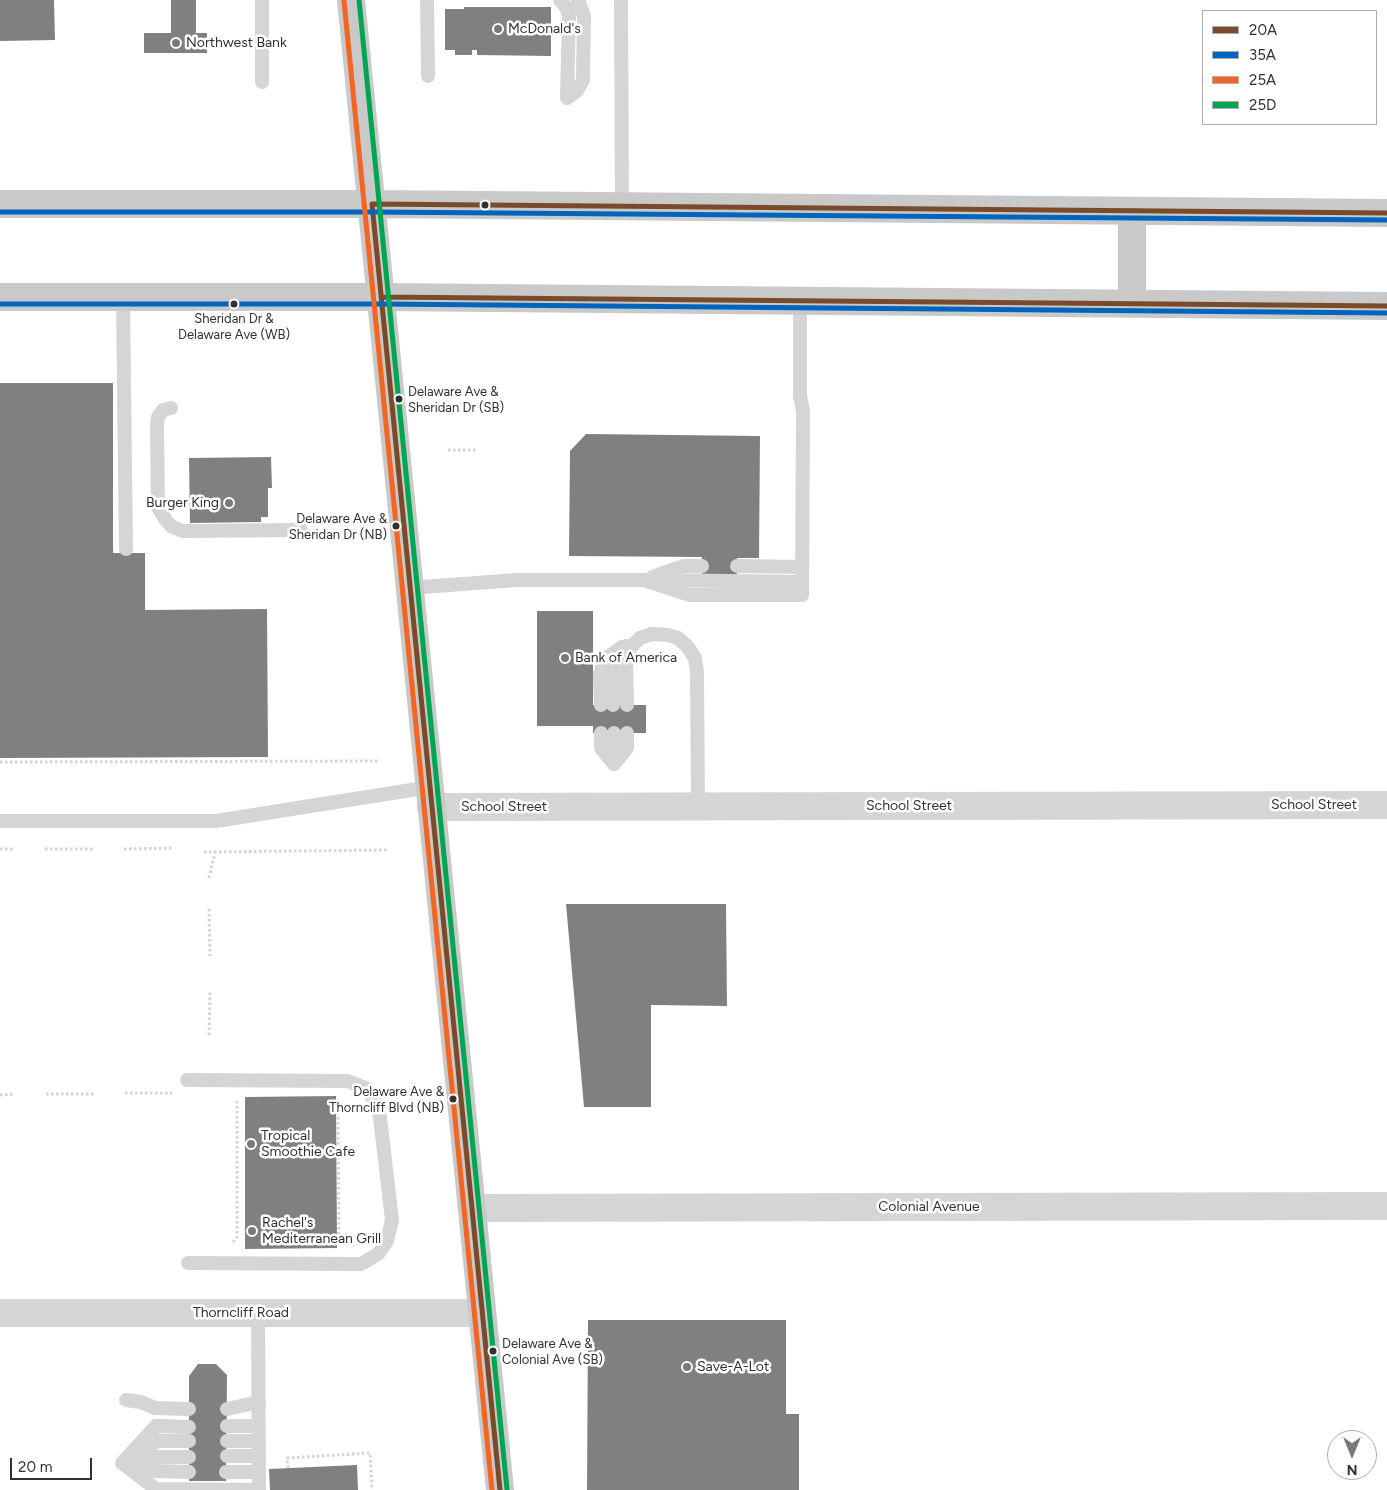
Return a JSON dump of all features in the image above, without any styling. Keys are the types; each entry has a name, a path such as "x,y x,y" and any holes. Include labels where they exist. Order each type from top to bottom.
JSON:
{"main road":[{"path":"351,0 500,1490"},
{"path":"0,204 372,204 1387,213"},
{"path":"1132,211 1132,303"},
{"path":"0,297 381,297 1387,306"}],"street":[{"name":"School Street","path":"430,797 698,806 1387,805"},
{"name":"Colonial Avenue","path":"472,1208 1387,1206"},
{"name":"Thorncliff Road","path":"0,1313 482,1313"}],"lane":[{"path":"262,0 262,82"},
{"path":"427,0 428,76"},
{"path":"560,0 566,7 569,17 568,98 577,91 583,80 584,16 578,0"},
{"path":"621,0 622,206"},
{"path":"122,297 126,549"},
{"path":"409,588 517,580 644,580 802,588 803,411 800,396 800,301"},
{"path":"171,408 163,410 158,417 157,425 158,507 172,527 183,531 301,530"},
{"path":"644,580 683,566 702,566"},
{"path":"737,566 802,567"},
{"path":"634,642 626,659 613,705 600,674 603,665 615,651 634,642 652,634 668,635 678,638 687,646 695,658 697,672 698,806"},
{"path":"614,733 627,748 614,764 601,748 614,733"},
{"path":"0,821 216,821 430,797"},
{"path":"187,1080 348,1080 365,1088 374,1098 380,1117 392,1220 387,1241 378,1254 361,1264 188,1263"},
{"path":"122,1463 156,1489 259,1490 258,1313"},
{"path":"126,1400 140,1402 155,1408 189,1409"},
{"path":"227,1409 260,1402"},
{"path":"122,1463 156,1426 189,1434"},
{"path":"227,1426 258,1426"},
{"path":"227,1440 258,1440"},
{"path":"227,1456 258,1456"},
{"path":"122,1463 156,1457 189,1457"},
{"path":"122,1463 156,1472 189,1472"},
{"path":"226,1472 259,1472"}],"path":[{"path":"448,450 476,450"},
{"path":"0,762 379,761"},
{"path":"124,849 172,848"},
{"path":"0,849 16,849"},
{"path":"45,849 94,849"},
{"path":"204,852 388,850"},
{"path":"209,878 215,852"},
{"path":"209,909 210,956"},
{"path":"209,1035 210,991"},
{"path":"231,1249 231,1244 237,1236 237,1092"},
{"path":"125,1094 173,1093"},
{"path":"0,1095 16,1094"},
{"path":"46,1094 94,1094"},
{"path":"338,1107 339,1245"},
{"path":"288,1468 287,1458 370,1454 372,1490"}],"building":[{"path":"0,0 54,0 55,40 0,41"},
{"name":"Northwest Bank","path":"171,0 196,0 196,33 207,33 207,53 144,53 144,33 171,33"},
{"name":"McDonald's","path":"464,7 551,7 551,56 477,55 477,50 472,50 472,55 455,55 455,50 445,50 445,9 464,9"},
{"path":"0,383 113,383 113,553 145,553 145,610 267,609 268,757 0,758"},
{"path":"586,434 760,436 759,558 737,558 737,580 702,580 702,557 569,556 570,451"},
{"name":"Burger King","path":"271,457 272,488 268,488 268,517 261,517 261,522 190,523 189,458"},
{"name":"Bank of America","path":"537,611 593,611 593,705 646,705 646,733 593,733 593,726 537,726"},
{"path":"566,904 726,904 727,1006 651,1005 651,1107 584,1107"},
{"path":"336,1096 337,1248 245,1249 245,1097"},
{"name":"Save-A-Lot","path":"588,1320 786,1320 786,1414 799,1414 799,1490 587,1490"},
{"path":"198,1364 216,1364 227,1375 226,1481 189,1481 189,1376"},
{"path":"357,1465 358,1490 270,1490 269,1469"}],"transit line":[{"name":"25D","path":"359,0 507,1489"},
{"name":"25A","path":"344,1 492,1490"},
{"name":"20A","path":"500,1490 372,204 1387,213"},
{"name":"35A","path":"0,212 372,212 1387,220"},
{"name":"20A","path":"381,297 1387,306"},
{"name":"35A","path":"0,304 381,304 1387,313"}],"place":[{"name":"McDonald's","path":"498,29"},
{"name":"Northwest Bank","path":"176,43"},
{"name":"Sheridan Dr & Delaware Ave (WB)","path":"234,304"},
{"name":"Delaware Ave & Sheridan Dr (SB)","path":"399,399"},
{"name":"Burger King","path":"229,503"},
{"name":"Delaware Ave & Sheridan Dr (NB)","path":"396,526"},
{"name":"Bank of America","path":"565,658"},
{"name":"Delaware Ave & Thorncliff Blvd (NB)","path":"453,1099"},
{"name":"Tropical Smoothie Cafe","path":"251,1144"},
{"name":"Rachel's Mediterranean Grill","path":"252,1231"},
{"name":"Delaware Ave & Colonial Ave (SB)","path":"493,1351"},
{"name":"Save-A-Lot","path":"687,1367"}]}
